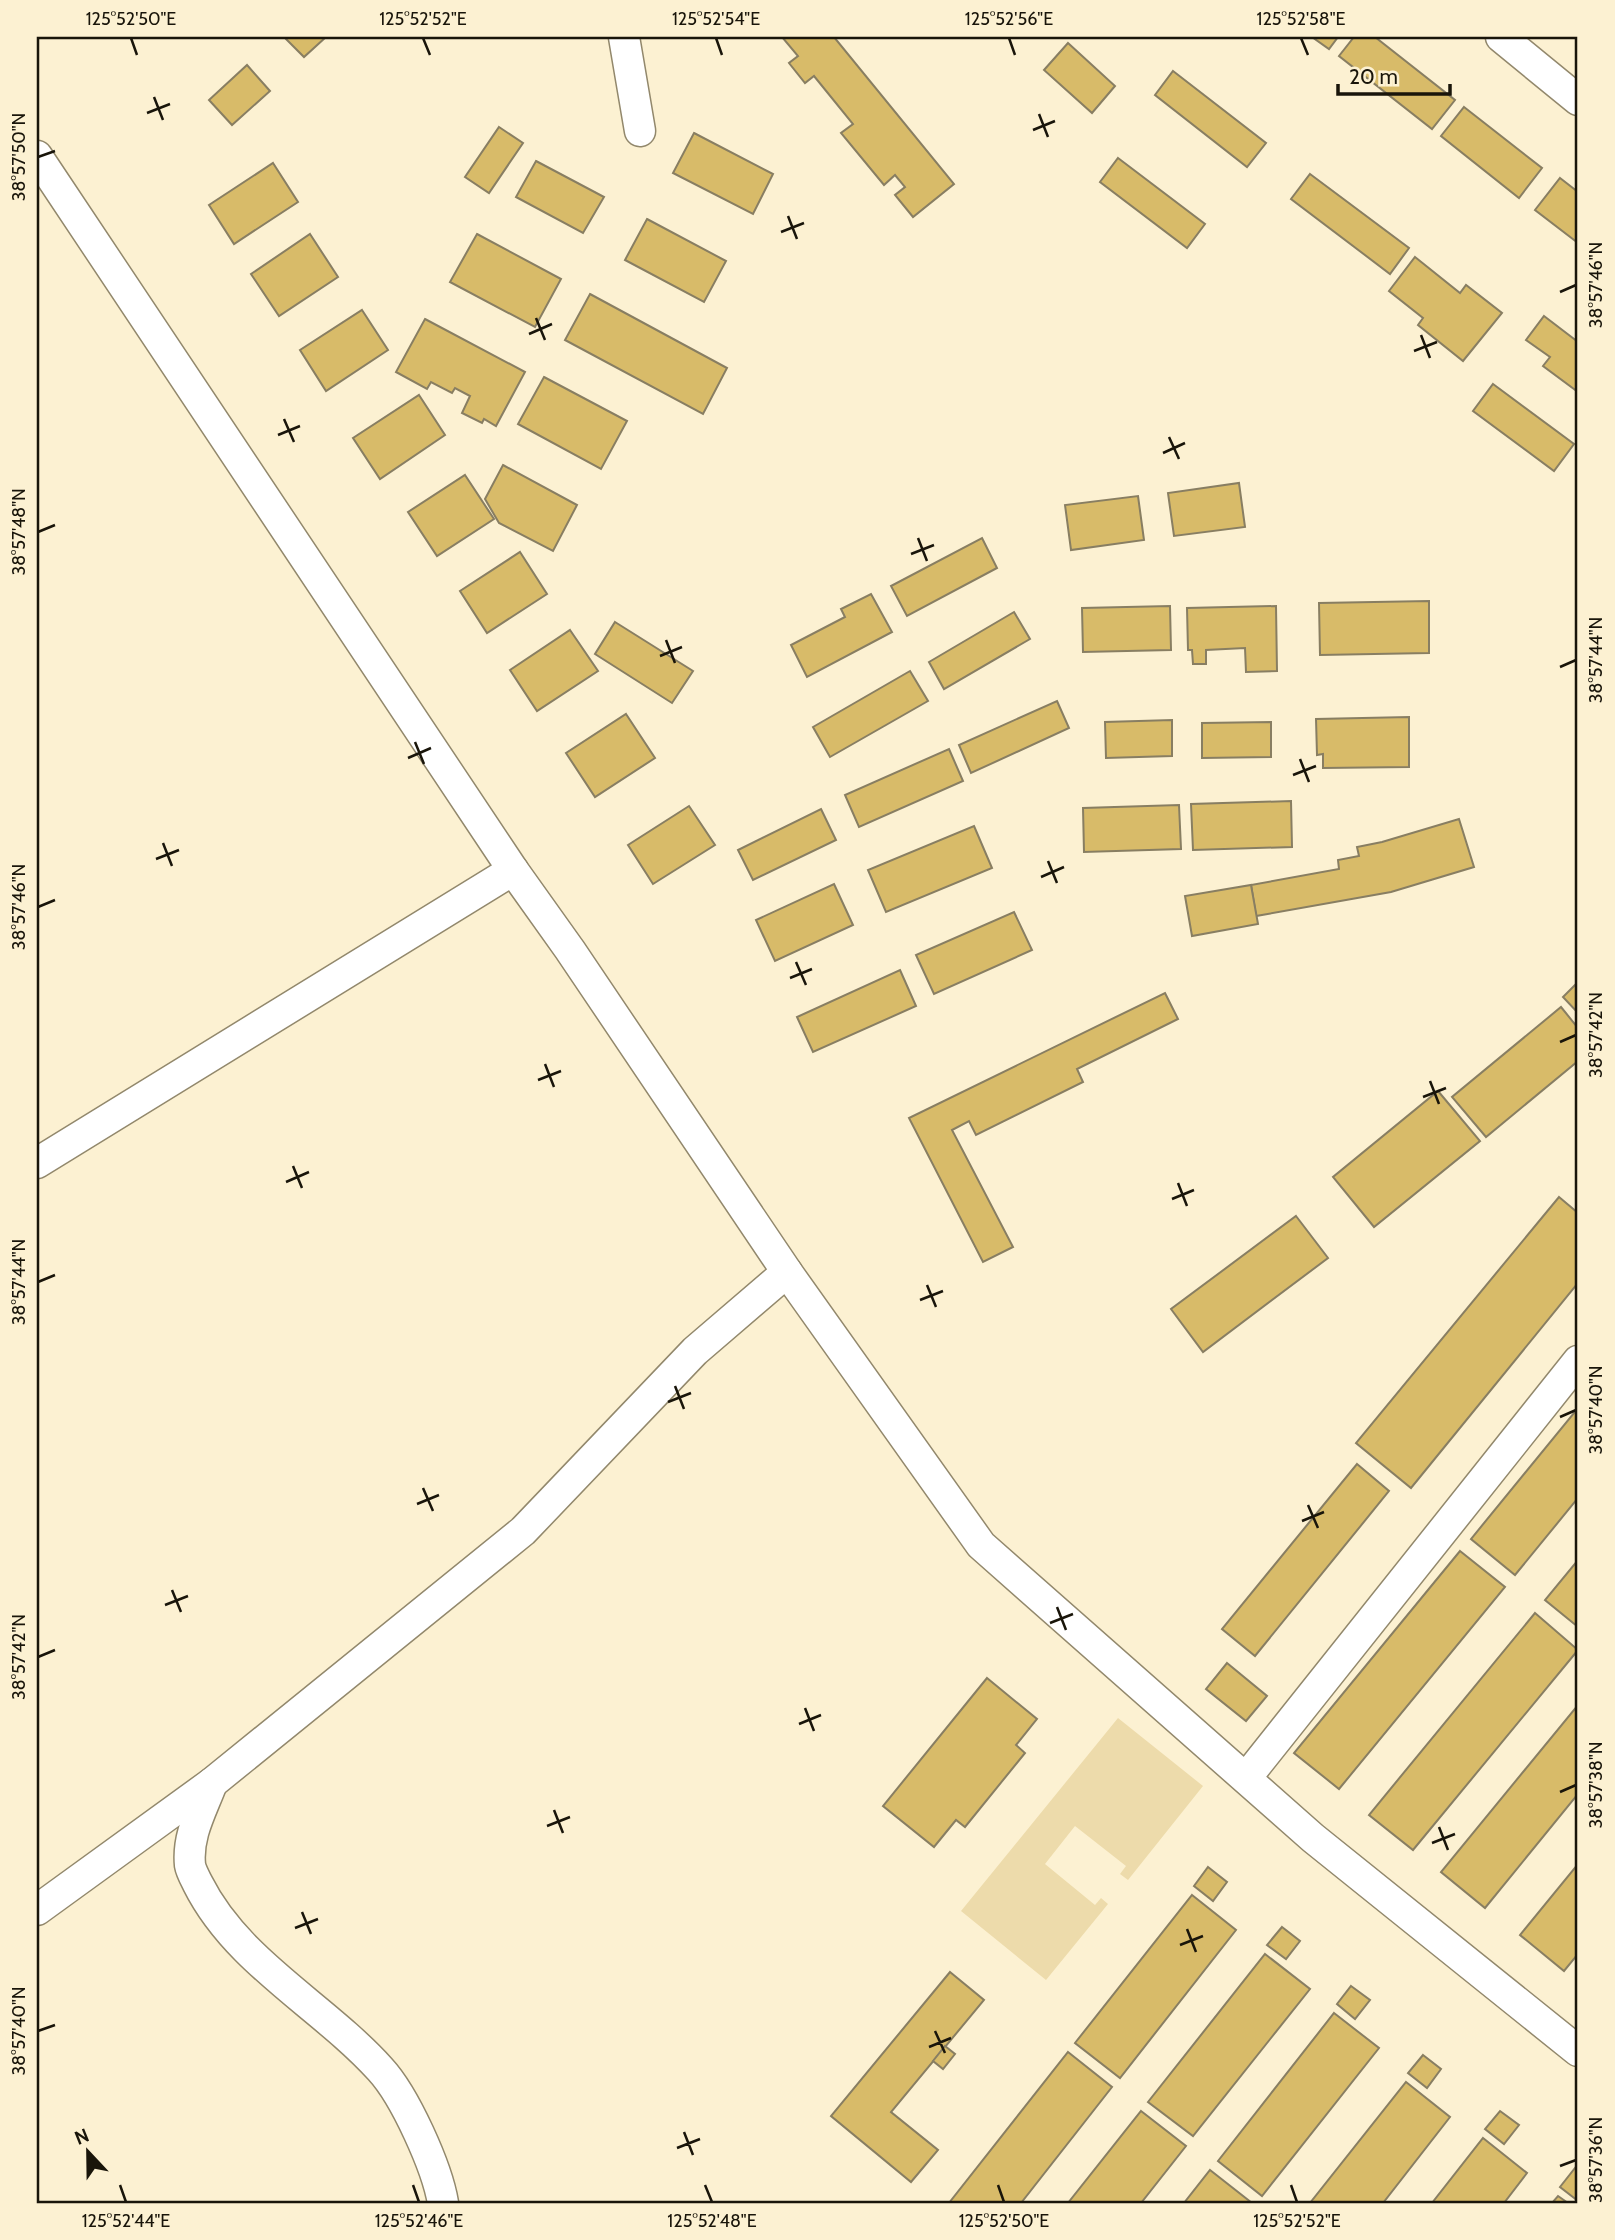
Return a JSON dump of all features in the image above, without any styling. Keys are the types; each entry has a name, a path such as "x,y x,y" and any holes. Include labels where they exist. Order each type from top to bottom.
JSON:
{"street":[{"path":"624,37 640,131"},
{"path":"1501,37 1578,100"},
{"path":"37,156 513,870 787,1272 981,1545 1313,1838 1578,2051"},
{"path":"39,1156 513,870"},
{"path":"37,1910 212,1783 523,1531 695,1351 787,1272"},
{"path":"1246,1778 1578,1361"},
{"path":"212,1783 191,1836 190,1867 208,1903 231,1935 337,2026 382,2071 406,2106 443,2203"}],"shaded area":[{"path":"1118,1718 1203,1786 1128,1880 1120,1874 1126,1866 1075,1826 1045,1864 1095,1905 1101,1898 1108,1904 1046,1980 961,1911"}],"building":[{"path":"284,37 326,37 304,57"},
{"path":"782,37 834,37 954,184 913,217 895,195 905,187 895,175 884,185 841,133 853,124 814,76 805,83 789,63 798,56"},
{"path":"1312,37 1338,37 1329,49"},
{"path":"1354,37 1375,37 1455,100 1432,129 1339,56"},
{"path":"1068,43 1115,86 1092,113 1044,70"},
{"path":"247,65 270,91 232,125 209,100"},
{"path":"1173,71 1266,143 1247,167 1155,95"},
{"path":"1464,107 1542,168 1519,198 1441,136"},
{"path":"499,127 523,143 489,193 465,177"},
{"path":"694,133 773,174 753,214 673,173"},
{"path":"1118,158 1205,224 1187,248 1100,182"},
{"path":"536,161 604,197 583,233 516,197"},
{"path":"273,163 298,202 234,244 209,205"},
{"path":"1310,174 1409,248 1390,274 1291,199"},
{"path":"1560,178 1578,192 1578,243 1535,210"},
{"path":"647,219 726,261 704,302 625,260"},
{"path":"310,234 338,277 279,316 251,274"},
{"path":"477,234 561,279 535,327 450,282"},
{"path":"1415,257 1460,293 1466,285 1502,313 1463,361 1418,325 1423,318 1389,291"},
{"path":"590,294 727,368 703,414 565,340"},
{"path":"362,310 388,350 326,391 300,350"},
{"path":"1544,316 1578,342 1578,392 1543,366 1550,357 1526,340"},
{"path":"425,319 525,372 496,426 484,419 482,423 462,413 470,396 455,388 452,393 431,382 427,389 396,372"},
{"path":"544,377 627,421 601,469 518,424"},
{"path":"1493,384 1574,444 1554,471 1473,411"},
{"path":"419,395 445,435 380,479 353,438"},
{"path":"503,465 577,505 553,551 499,523 485,499"},
{"path":"465,475 494,519 437,556 408,512"},
{"path":"1239,483 1245,527 1174,536 1168,493"},
{"path":"1138,496 1144,540 1071,550 1065,505"},
{"path":"982,538 997,568 907,616 891,586"},
{"path":"520,552 547,594 487,633 460,591"},
{"path":"871,594 892,632 807,677 791,645 845,617 841,609"},
{"path":"1429,601 1429,653 1320,655 1319,603"},
{"path":"1170,606 1171,650 1083,652 1082,608"},
{"path":"1276,606 1277,671 1246,672 1245,648 1206,650 1206,664 1193,664 1192,650 1188,650 1187,608"},
{"path":"1014,612 1030,639 944,689 929,662"},
{"path":"615,622 693,671 672,703 595,654"},
{"path":"570,630 598,671 537,711 510,670"},
{"path":"910,671 928,701 830,757 813,727"},
{"path":"1057,701 1069,728 971,773 959,745"},
{"path":"626,714 655,758 595,797 566,753"},
{"path":"1409,717 1409,767 1323,768 1323,754 1317,755 1316,719"},
{"path":"1172,720 1172,756 1106,758 1105,722"},
{"path":"1271,722 1271,757 1202,758 1202,723"},
{"path":"949,749 963,781 859,827 845,795"},
{"path":"1291,801 1292,847 1193,850 1191,804"},
{"path":"1179,805 1181,849 1084,852 1083,808"},
{"path":"689,806 715,845 653,884 628,845"},
{"path":"821,809 836,840 753,880 738,850"},
{"path":"1459,819 1474,867 1391,892 1256,916 1251,885 1339,869 1338,860 1359,856 1357,847"},
{"path":"974,826 992,868 886,912 868,870"},
{"path":"834,884 853,925 775,961 756,920"},
{"path":"1251,885 1258,924 1192,936 1185,896"},
{"path":"1014,912 1032,950 934,994 916,955"},
{"path":"900,970 916,1006 813,1052 797,1017"},
{"path":"1578,982 1578,1013 1563,997"},
{"path":"1165,993 1178,1019 1077,1069 1083,1082 976,1135 969,1121 952,1130 1013,1247 983,1262 909,1118"},
{"path":"1561,1007 1578,1028 1578,1061 1486,1137 1452,1097"},
{"path":"1438,1091 1480,1141 1374,1227 1333,1177"},
{"path":"1559,1197 1578,1213 1578,1283 1411,1488 1356,1443"},
{"path":"1296,1216 1328,1258 1203,1352 1171,1309"},
{"path":"1578,1408 1578,1498 1515,1575 1471,1539"},
{"path":"1357,1464 1389,1491 1255,1656 1222,1629"},
{"path":"1460,1551 1505,1587 1339,1789 1294,1753"},
{"path":"1578,1560 1578,1627 1545,1600"},
{"path":"1535,1613 1578,1650 1413,1850 1369,1815"},
{"path":"1227,1663 1267,1696 1246,1721 1206,1689"},
{"path":"987,1678 1037,1719 1016,1745 1025,1753 965,1827 956,1820 934,1847 883,1806"},
{"path":"1578,1705 1578,1794 1485,1908 1441,1872"},
{"path":"1578,1864 1578,1954 1564,1971 1520,1935"},
{"path":"1208,1867 1227,1882 1213,1901 1194,1886"},
{"path":"1192,1895 1236,1930 1120,2078 1075,2043"},
{"path":"1282,1927 1300,1941 1286,1959 1267,1945"},
{"path":"1265,1954 1310,1989 1193,2136 1148,2102"},
{"path":"950,1972 984,2000 891,2112 938,2150 911,2182 831,2116"},
{"path":"1351,1986 1370,2000 1355,2019 1337,2004"},
{"path":"1334,2013 1379,2048 1262,2196 1218,2161"},
{"path":"945,2046 955,2054 943,2069 933,2061"},
{"path":"1068,2052 1112,2087 1021,2203 949,2203"},
{"path":"1423,2055 1441,2069 1427,2088 1408,2073"},
{"path":"1406,2082 1450,2117 1383,2203 1310,2203"},
{"path":"1141,2111 1186,2146 1141,2203 1068,2203"},
{"path":"1500,2111 1519,2125 1504,2144 1485,2129"},
{"path":"1483,2138 1527,2173 1504,2203 1432,2203"},
{"path":"1575,2168 1578,2171 1578,2201 1560,2187"},
{"path":"1210,2170 1252,2203 1184,2203"},
{"path":"1558,2196 1568,2203 1552,2203"}]}
